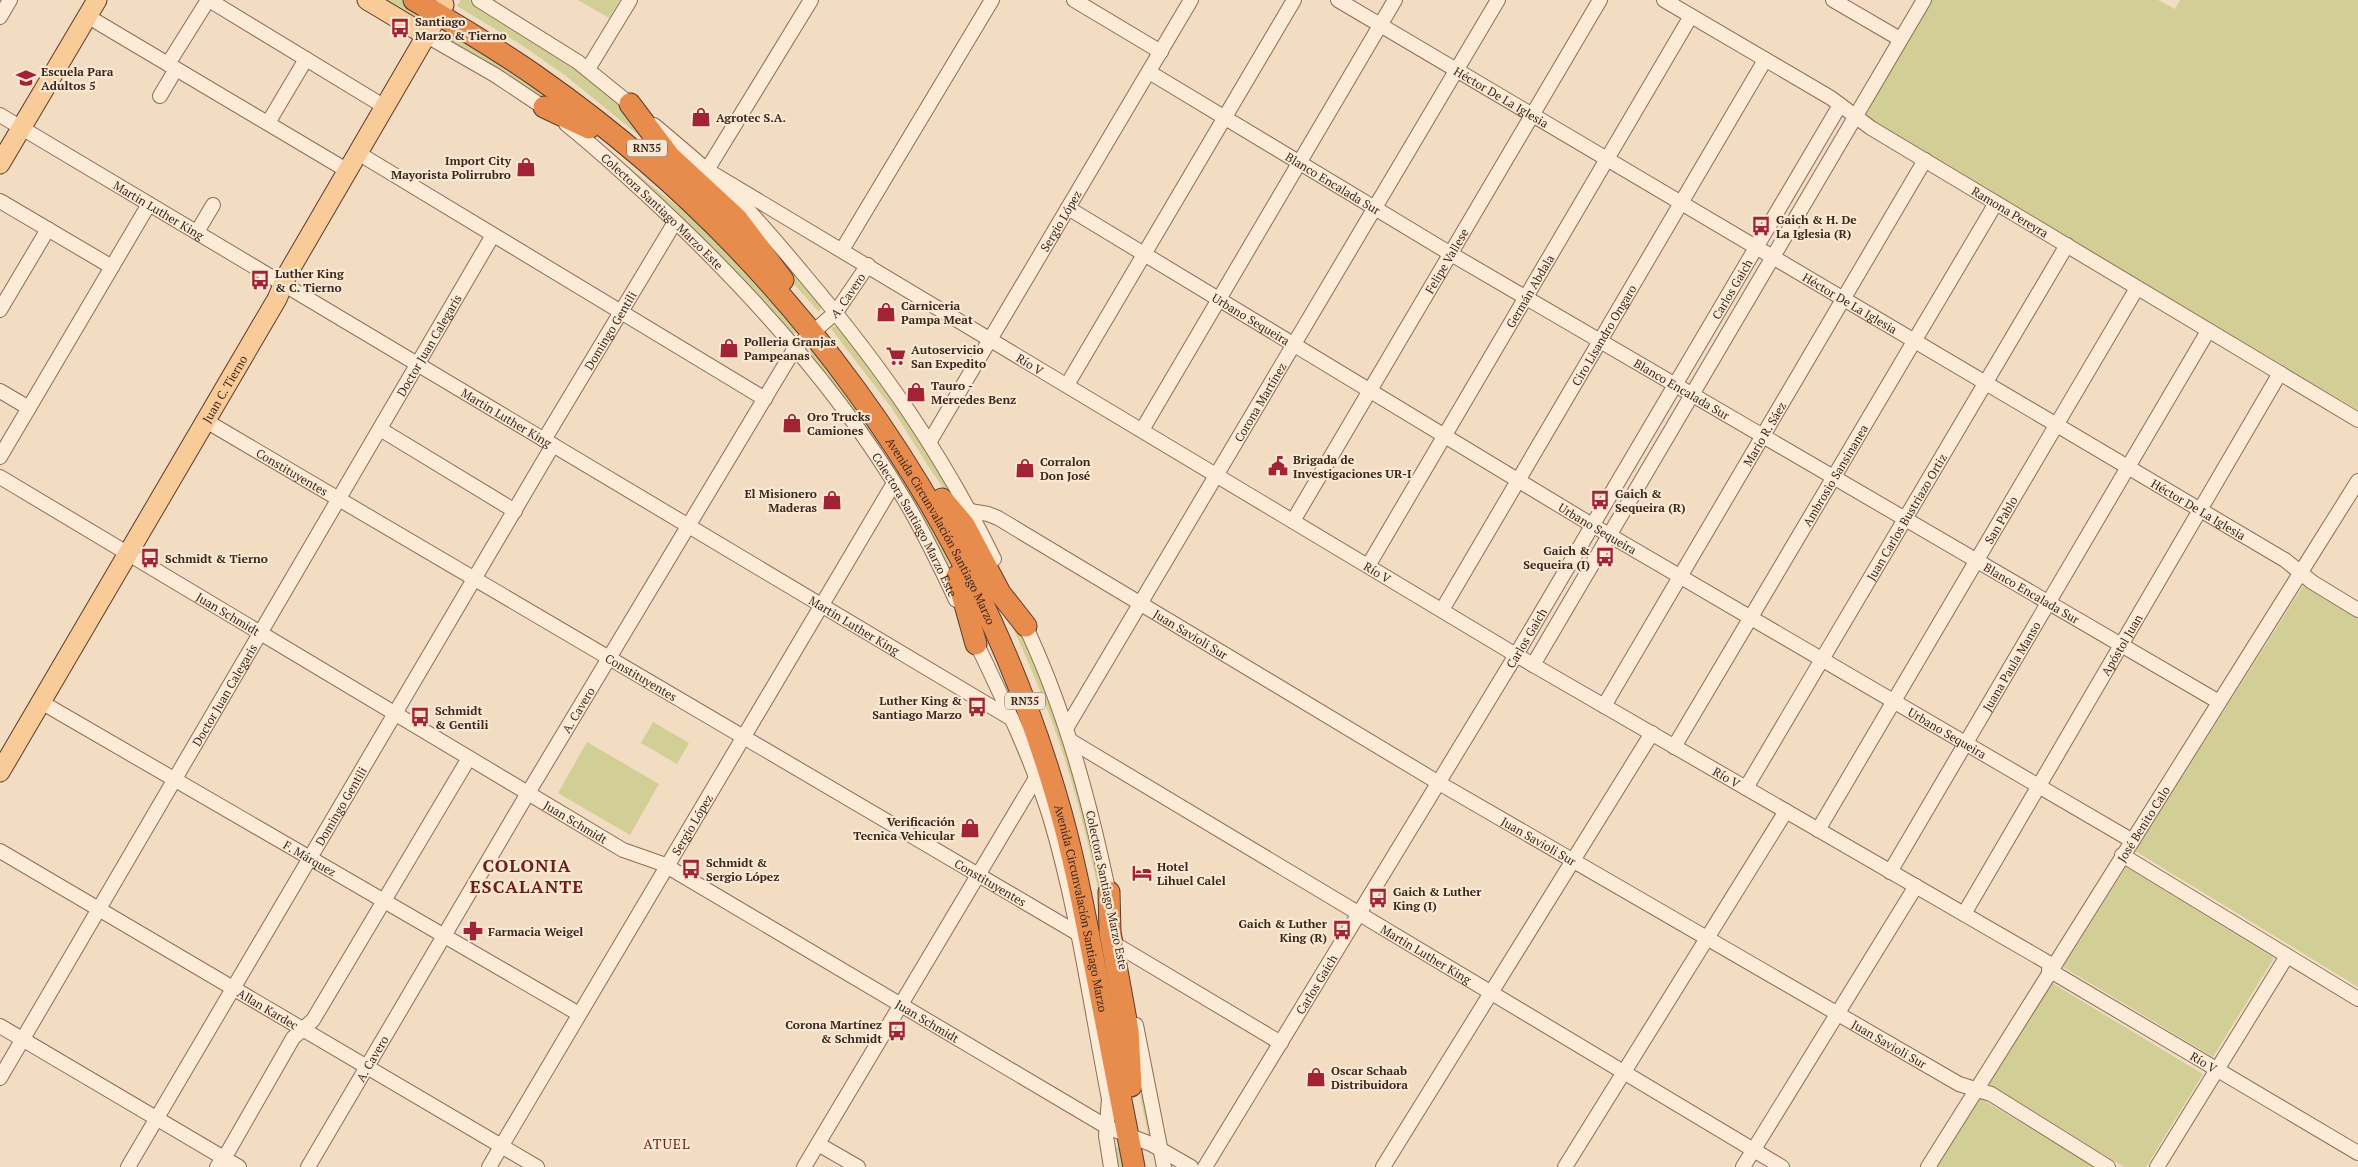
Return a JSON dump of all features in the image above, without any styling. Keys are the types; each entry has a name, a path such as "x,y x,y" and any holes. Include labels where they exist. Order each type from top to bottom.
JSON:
{"highway":[{"name":"Avenida Circunvalación Santiago Marzo","path":"414,0 442,5 528,56 626,131 723,216 823,323 882,405 942,498 1007,627 1049,733 1074,816 1092,887 1130,1086 1134,1167"},
{"name":"Avenida Circunvalación Santiago Marzo","path":"442,5 506,55 556,90 633,152 708,218 763,275 823,323 856,389 898,450 938,517 966,570 1003,648 1036,731 1057,799 1078,882 1134,1137 1146,1167"},
{"path":"630,104 670,157 737,220 783,280"},
{"path":"544,107 585,126 671,197 708,218"},
{"path":"898,450 912,488 951,558 976,644"},
{"path":"942,498 964,525 1000,593 1026,626"},
{"path":"1109,892 1110,932 1128,1031 1130,1086"}],"main road":[{"path":"0,164 97,0"},
{"name":"Colectora Santiago Marzo Este","path":"367,0 427,36"},
{"name":"Juan C. Tierno","path":"0,772 206,421 284,284 288,273 427,36 442,5"}],"street":[{"path":"0,17 10,0"},
{"path":"160,96 172,66 208,0 385,107"},
{"name":"Colectora Santiago Marzo Este","path":"478,0 588,69 707,170 757,220 823,323 900,397 930,441 970,511 1026,626 1046,672 1071,741 1109,892 1164,1167"},
{"path":"588,69 630,0"},
{"path":"707,170 811,0"},
{"path":"842,250 992,0"},
{"path":"1074,0 1161,52"},
{"name":"Sergio López","path":"930,441 1192,0"},
{"path":"1066,385 1294,0"},
{"name":"Héctor De La Iglesia","path":"1338,0 2285,560 2316,585 2358,610"},
{"path":"1142,430 1395,0"},
{"name":"Corona Martínez","path":"1066,727 1498,0"},
{"name":"Felipe Vallese","path":"1293,521 1600,0"},
{"name":"Ramona Pereyra","path":"1664,0 1840,105 1854,116 1996,203 2358,420"},
{"path":"1833,0 1900,39"},
{"name":"Carlos Gaich","path":"1533,665 1854,116 1924,0"},
{"path":"87,16 348,170"},
{"name":"Germán Abdala","path":"1368,566 1691,16"},
{"name":"Colectora Santiago Marzo Este","path":"427,36 544,107 615,165 675,222 744,291 795,348 838,400 894,483 932,550 1012,719 1036,778 1062,863 1109,1100 1106,1145 1111,1167"},
{"path":"268,123 306,59"},
{"name":"Ciro Lisandro Ongaro","path":"1442,610 1765,60"},
{"name":"Blanco Encalada Sur","path":"1149,72 1451,254 2219,702"},
{"name":"Carlos Gaich","path":"1206,1167 1516,655 1840,105"},
{"name":"Martin Luther King","path":"0,115 1012,719"},
{"path":"358,153 765,399"},
{"name":"Mario R. Sáez","path":"1604,706 1925,160"},
{"name":"Río V","path":"707,170 1516,655 1964,914 2358,1153"},
{"path":"0,201 112,267"},
{"name":"Ambrosio Sansinanea","path":"1674,747 1996,203"},
{"path":"0,457 149,204"},
{"path":"197,232 213,205"},
{"name":"Urbano Sequeira","path":"1068,208 1592,525 1681,575 2131,840"},
{"name":"Domingo Gentili","path":"128,1167 515,510 549,443 621,312 675,222"},
{"path":"0,310 48,229"},
{"name":"Doctor Juan Calegaris","path":"0,1078 493,235"},
{"name":"Juan Carlos Bustriazo Ortiz","path":"1746,788 2067,245"},
{"name":"A. Cavero","path":"308,1167 528,793 795,348 823,323 868,266"},
{"name":"San Pablo","path":"1818,830 2137,288"},
{"name":"Juana Paula Manso","path":"1890,872 2208,331"},
{"name":"Apóstol Juan","path":"1964,914 2280,373"},
{"path":"0,391 29,408"},
{"name":"Constituyentes","path":"206,421 1076,933"},
{"path":"380,429 515,510"},
{"name":"Juan Schmidt","path":"0,477 626,852 655,860 667,866 1107,1127 1160,1148 1191,1167"},
{"name":"José Benito Calo","path":"1928,1167 2131,840 2358,481"},
{"name":"Sergio López","path":"489,1167 894,483"},
{"name":"Juan Savioli Sur","path":"970,511 998,518 1439,783 1959,1084 1991,1094 2108,1167"},
{"name":"F. Márquez","path":"41,702 579,1014"},
{"path":"1383,1167 1652,734"},
{"name":"Martin Luther King","path":"1071,741 1782,1167"},
{"path":"220,1162 293,1038 311,1023 469,758"},
{"path":"804,1167 1036,778"},
{"path":"1565,1167 1786,811"},
{"name":"Allan Kardec","path":"0,851 537,1167"},
{"path":"2122,855 2358,999"},
{"path":"1743,1167 1916,886"},
{"path":"1120,947 1281,1043"},
{"path":"2157,1167 2287,956"},
{"path":"0,1026 157,1119 220,1162 239,1167"},
{"path":"818,1144 858,1167"}],"shaded area":[{"path":"376,0 402,0 426,14 426,19 420,23"},
{"path":"461,0 469,0 566,58 620,101 653,147 566,76 520,44 457,6"},
{"path":"578,0 620,0 609,18"},
{"path":"1932,0 2158,0 2175,9 2180,0 2358,0 2358,410 1863,116"},
{"path":"443,26 580,116 535,95 443,38"},
{"path":"586,131 664,196 705,226 802,331 792,334"},
{"path":"748,219 822,306 819,312 783,272"},
{"path":"838,326 845,331 947,479 962,514 932,472 891,407 832,330 832,327"},
{"path":"810,348 887,445 913,497 946,554 956,586 809,355"},
{"path":"2303,586 2358,619 2358,987 2135,851"},
{"path":"1011,623 1019,626 1061,727 1102,884 1105,922 1068,768 1032,671"},
{"path":"653,722 689,743 677,764 641,743"},
{"path":"587,742 659,784 630,835 558,793"},
{"path":"2126,867 2274,958 2213,1057 2063,967"},
{"path":"2052,983 2203,1074 2146,1167 2124,1167 1989,1084"},
{"path":"1135,1043 1151,1136 1148,1134 1138,1086"},
{"path":"1980,1098 2094,1167 1937,1167"},
{"path":"1122,1143 1129,1167 1115,1167 1114,1151"}],"place":[{"name":"Santiago Marzo & Tierno","path":"400,28"},
{"name":"Escuela Para Adultos 5","path":"26,78"},
{"name":"Agrotec S.A.","path":"701,117"},
{"name":"Import City Mayorista Polirrubro","path":"526,167"},
{"name":"Gaich & H. De La Iglesia (R)","path":"1761,226"},
{"name":"Luther King & C. Tierno","path":"260,280"},
{"name":"Carniceria Pampa Meat","path":"886,312"},
{"name":"Polleria Granjas Pampeanas","path":"729,348"},
{"name":"Autoservicio San Expedito","path":"896,356"},
{"name":"Tauro - Mercedes Benz","path":"916,392"},
{"name":"Oro Trucks Camiones","path":"792,423"},
{"name":"Brigada de Investigaciones UR-I","path":"1278,466"},
{"name":"Corralon Don José","path":"1025,468"},
{"name":"El Misionero Maderas","path":"832,500"},
{"name":"Gaich & Sequeira (R)","path":"1600,500"},
{"name":"Gaich & Sequeira (I)","path":"1605,557"},
{"name":"Schmidt & Tierno","path":"150,558"},
{"name":"Luther King & Santiago Marzo","path":"977,707"},
{"name":"Schmidt & Gentili","path":"420,717"},
{"name":"Verificación Tecnica Vehicular","path":"970,828"},
{"name":"Schmidt & Sergio López","path":"691,869"},
{"name":"Hotel Lihuel Calel","path":"1142,873"},
{"name":"Gaich & Luther King (I)","path":"1378,898"},
{"name":"Gaich & Luther King (R)","path":"1342,930"},
{"name":"Farmacia Weigel","path":"473,931"},
{"name":"Corona Martínez & Schmidt","path":"897,1031"},
{"name":"Oscar Schaab Distribuidora","path":"1316,1077"}],"district":[{"name":"COLONIA ESCALANTE","path":"527,875"},
{"name":"ATUEL","path":"667,1143"}]}
